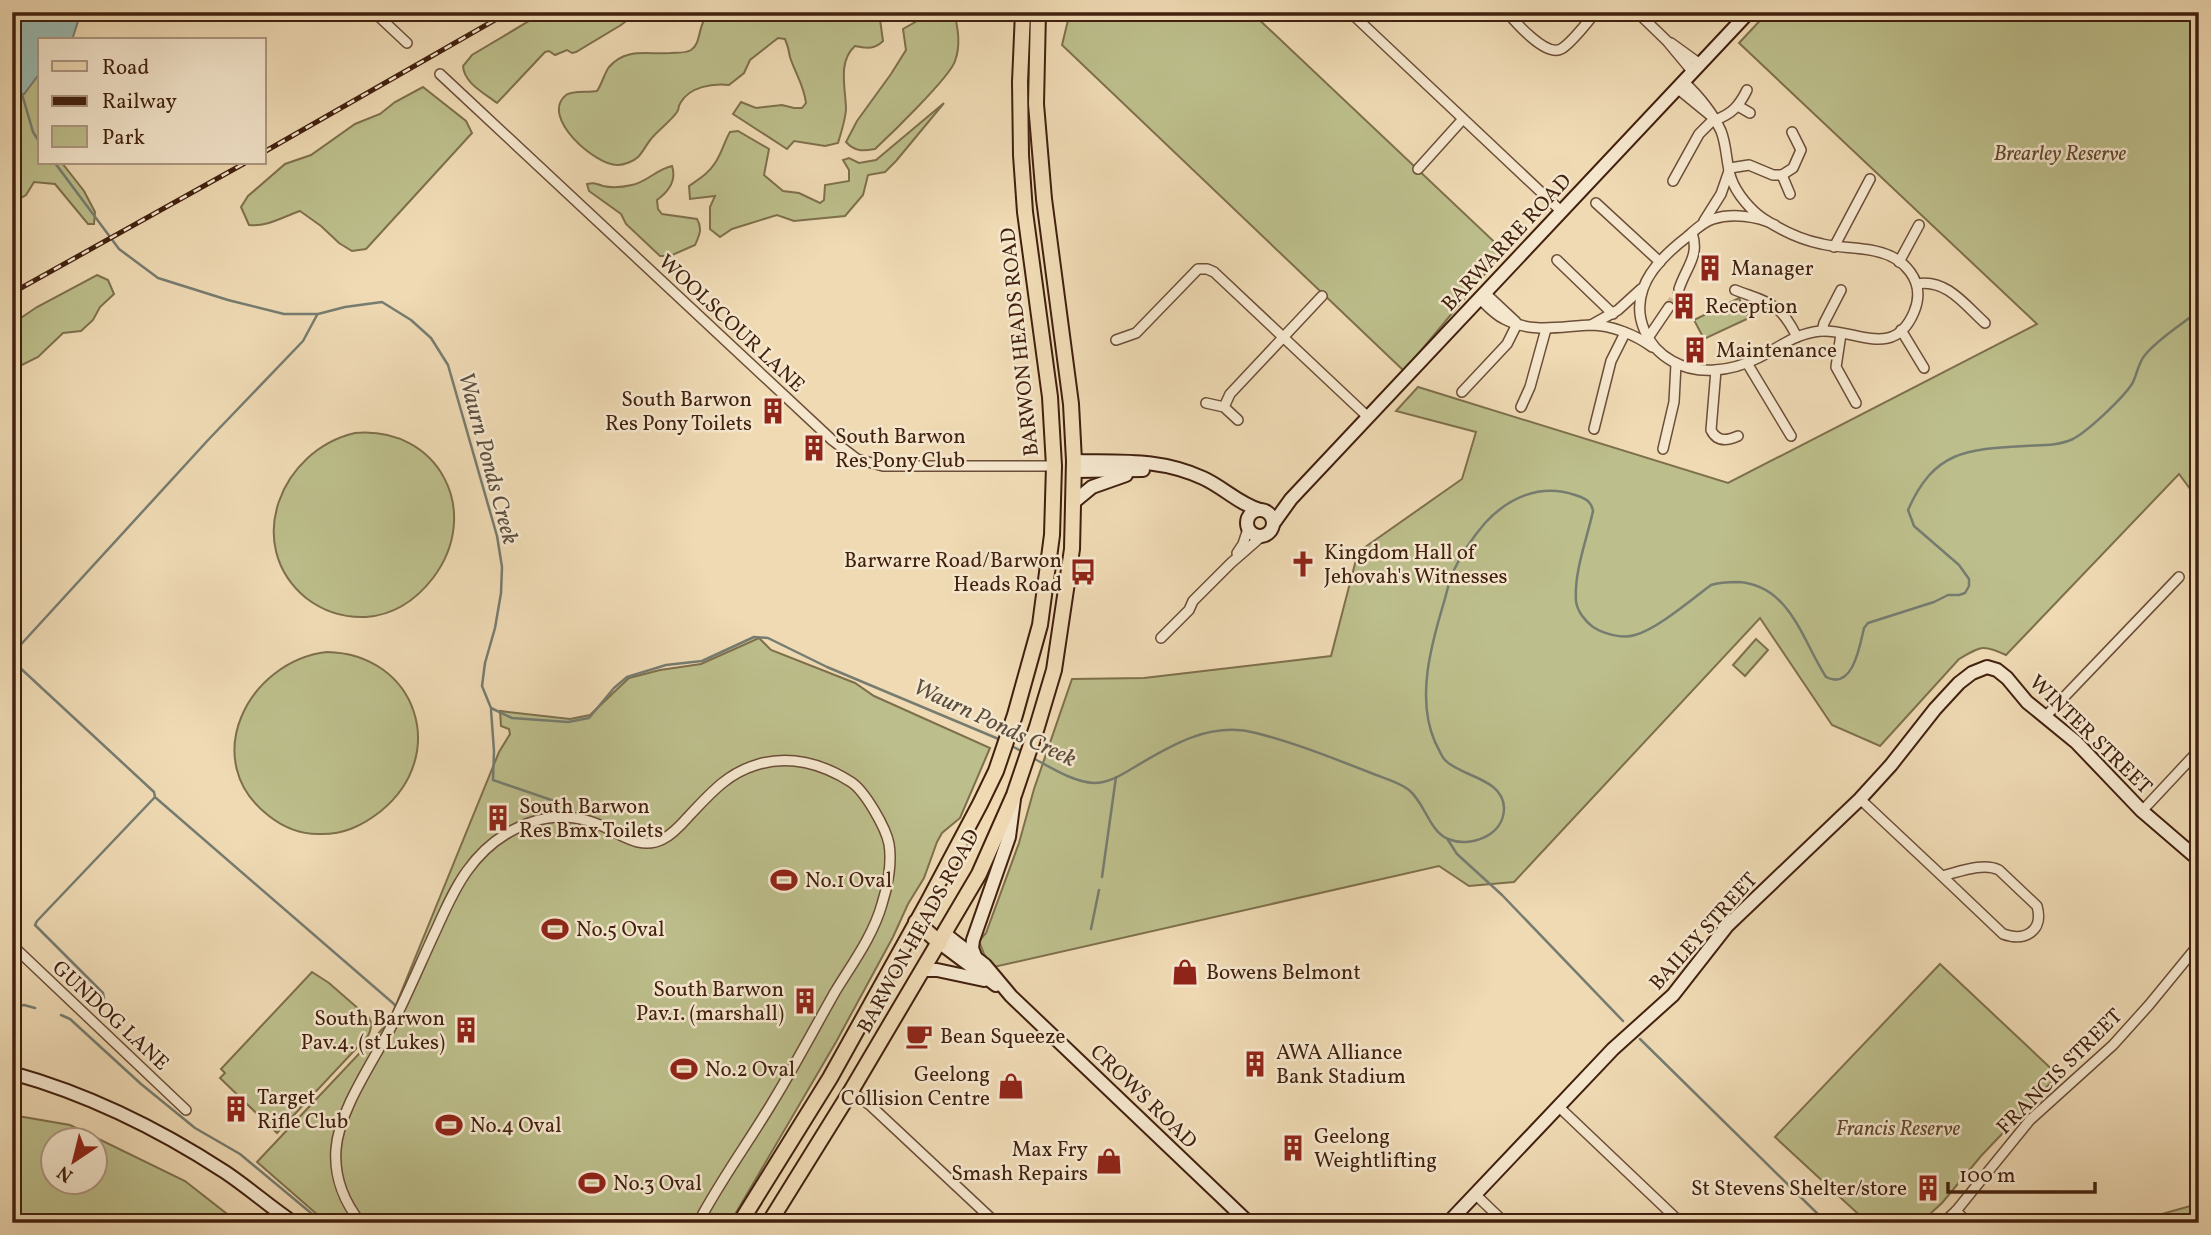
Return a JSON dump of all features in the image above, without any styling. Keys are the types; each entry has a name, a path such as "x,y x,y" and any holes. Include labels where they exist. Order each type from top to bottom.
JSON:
{"main road":[{"name":"BARWON HEADS ROAD","path":"740,1223 824,1088 996,771 1040,625 1052,535 1054,466 1050,397 1022,166 1020,82 1023,12"},
{"name":"BARWON HEADS ROAD","path":"769,1223 851,1091 984,863 1016,788 1037,727 1058,650 1070,576 1074,466 1071,404 1044,200 1036,104 1038,12"},
{"path":"1054,466 1074,466"},
{"path":"916,922 942,938"}],"street":[{"path":"374,12 407,43"},
{"path":"1350,12 1561,211"},
{"path":"1507,12 1544,48 1554,51 1563,47 1596,12"},
{"path":"1637,12 1667,41 1705,102 1724,140 1732,180 1743,198 1760,216 1775,225"},
{"name":"BARWARRE ROAD","path":"1273,524 1291,499 1368,416 1749,12"},
{"name":"WOOLSCOUR LANE","path":"440,74 832,440 858,459 869,464 895,467 1054,466"},
{"path":"1673,181 1699,134 1738,106 1747,90"},
{"path":"1738,106 1750,113"},
{"path":"1418,169 1464,120"},
{"path":"1730,169 1749,165 1773,175 1782,174 1794,166 1801,151 1792,132"},
{"path":"1679,289 1696,251 1695,230 1713,210 1730,169"},
{"path":"1782,174 1790,194"},
{"path":"1835,247 1870,180"},
{"path":"1596,203 1660,262"},
{"path":"1482,295 1517,324 1546,329 1603,326 1641,340 1676,363 1691,369 1716,370 1747,363 1797,337 1822,331 1870,340 1891,337 1901,331 1911,319 1917,304 1917,284 1910,271 1886,254 1835,247 1802,238 1757,218 1726,217 1713,219 1676,245 1630,300 1613,314 1595,323 1581,326"},
{"path":"1899,261 1919,225"},
{"path":"1557,260 1613,314"},
{"path":"1116,340 1136,333 1198,269 1207,269 1214,272 1368,416"},
{"path":"1646,282 1640,313 1648,338 1659,353"},
{"path":"1917,284 1933,283 1949,290 1985,323"},
{"path":"1735,290 1778,308 1797,337"},
{"path":"1822,331 1841,290"},
{"path":"1224,407 1230,394 1322,296"},
{"path":"1648,338 1669,307"},
{"path":"1462,392 1507,344 1517,324"},
{"path":"1521,407 1530,387 1546,329"},
{"path":"1901,331 1924,368"},
{"path":"1594,429 1611,361 1625,333"},
{"path":"1842,334 1836,368 1856,403"},
{"path":"1663,449 1674,402 1676,363"},
{"path":"1747,363 1791,436"},
{"path":"1716,370 1711,430 1722,440 1738,436"},
{"path":"1206,403 1224,407 1238,421"},
{"path":"1074,466 1152,462 1188,472 1271,516 1273,524 1269,533 1230,563 1161,638"},
{"path":"1074,466 1188,472"},
{"path":"1074,501 1096,485 1117,476 1146,470"},
{"path":"1216,485 1232,501 1254,535 1262,537"},
{"name":"BARWARRE ROAD","path":"1262,510 1278,507 1291,499"},
{"path":"1230,563 1243,544 1253,512 1262,510"},
{"path":"2045,717 2179,577"},
{"name":"WINTER STREET","path":"1987,667 1997,670 2007,678 2027,702 2091,756 2141,811 2199,860"},
{"name":"BAILEY STREET","path":"1448,1223 1613,1049 1673,995 1727,926 1860,799 1959,683 1972,673 1987,667"},
{"path":"2141,811 2199,750"},
{"path":"361,1223 346,1200 337,1172 336,1146 341,1125 392,1026 450,898 466,872 483,852 505,835 549,816 592,821 646,844 660,841 673,833 710,792 730,775 775,760 807,763 841,776 858,786 872,805 889,843 884,896 861,949 772,1104 744,1145 698,1223"},
{"path":"975,956 972,946 1011,829 1016,788"},
{"path":"1860,799 2003,934 2014,938 2032,933 2039,913 2037,905 1999,870 1984,867 1942,876"},
{"path":"942,938 980,976"},
{"name":"CROWS ROAD","path":"942,938 975,956 1013,998"},
{"name":"FRANCIS STREET","path":"1943,1223 2030,1120 2113,1045 2199,944"},
{"name":"GUNDOG LANE","path":"12,945 186,1110"},
{"path":"923,970 980,976"},
{"name":"CROWS ROAD","path":"980,976 1013,998 1249,1223"},
{"path":"12,1073 78,1095 145,1125 228,1174 289,1221"},
{"path":"851,1091 870,1105 996,1223"},
{"path":"1559,1107 1681,1223"},
{"path":"1475,1194 1505,1223"},
{"path":"1955,1211 1968,1223"}],"green space":[{"path":"544,12 638,12 576,52 567,50 555,55 549,51 545,52 497,103 471,83 463,66 472,55"},
{"path":"709,12 879,12 883,41 873,47 855,46 846,60 846,110 838,143 825,146 794,141 787,149 733,114 741,102 756,108 782,105 802,108 806,103 785,39 778,38 750,60 744,73 729,85 702,87 685,97 674,116 638,157 631,161 620,165 608,163 597,158 574,139 560,115 560,104 566,95 597,91 609,67 630,54 680,53 691,50 697,43"},
{"path":"933,12 954,12 958,43 957,55 951,69 919,106 875,149 853,148 846,142 857,121 906,50 903,29"},
{"path":"1070,12 1251,12 1504,251 1404,371 1062,45"},
{"name":"Brearley Reserve","path":"1768,12 2199,12 2199,501 2179,474 2006,655 1982,648 1959,659 1880,746 1832,725 1760,618 1514,882 1469,886 1439,866 994,967 984,954 979,941 986,933 1019,843 1034,789 1072,679 1144,678 1331,656 1358,552 1462,479 1476,432 1396,411 1418,387 1728,483 2037,324 1739,43"},
{"path":"37,75 38,164 63,164 84,191 95,212 94,224 88,224 55,184 34,182 26,195 12,203 12,95 24,94"},
{"path":"423,87 466,121 472,133 366,249 352,251 300,211 269,223 249,225 241,207 248,196 285,164 311,155 355,124 380,114 395,102"},
{"path":"944,103 885,172 868,175 863,195 845,216 794,221 777,215 732,229 720,237 710,229 710,207 715,196 690,199 689,186 713,167 730,132 738,131 769,149 764,175 783,191 799,193 820,203 824,200 825,185 849,181 849,170 843,160 849,158 859,163 876,160"},
{"path":"672,166 672,181 668,190 657,200 658,209 662,214 697,219 700,232 695,245 670,256 660,256 626,224 621,214 589,191 587,184 614,187 632,185"},
{"path":"97,275 108,280 114,294 100,307 93,320 81,331 63,333 38,357 12,370 12,324 37,307"},
{"path":"1739,298 1749,318 1704,339 1694,320"},
{"path":"355,433 385,435 410,443 430,458 444,478 452,501 454,527 447,553 433,578 419,593 395,610 366,617 334,613 306,598 287,576 276,552 274,527 279,502 290,479 307,458 329,443"},
{"path":"759,638 771,650 855,683 874,696 990,748 960,818 942,833 924,878 836,1042 730,1223 327,1223 257,1162 389,1022 499,752 510,734 509,729 501,726 500,711 570,719 590,715 629,678 701,664"},
{"path":"1756,639 1768,650 1745,676 1733,665"},
{"path":"327,652 358,657 383,670 402,688 414,711 418,737 414,763 402,788 381,811 367,821 344,831 311,834 274,820 248,794 237,768 235,742 241,717 255,693 274,674 299,659"},
{"name":"Francis Reserve","path":"1940,964 2058,1075 1981,1156 1942,1203 1920,1223 1868,1223 1775,1137"},
{"path":"312,972 329,983 369,1018 371,1029 368,1036 277,1133 220,1078 225,1073 221,1069"},
{"path":"12,1115 72,1126 38,1126 38,1196 108,1196 108,1144 185,1181 227,1214 225,1223 12,1223"},
{"path":"2199,1161 2199,1223 2144,1223 2144,1219 2194,1205"}],"water":[{"path":"12,12 81,12 73,38 38,38 38,76 24,94 12,95"}],"waterway":[{"name":"Waurn Ponds Creek","path":"22,94 33,132 38,140"},
{"name":"Waurn Ponds Creek","path":"56,164 119,249 158,278 284,314 318,314 382,302 411,320 431,338 448,365 497,536 502,567 501,593 482,686 491,708 512,718 568,722 589,718 627,677 666,665 702,661 754,637 768,638 827,667 1001,740"},
{"name":"Waurn Ponds Creek","path":"1031,757 1070,777 1099,783 1119,776 1192,737 1223,730 1256,733 1314,751 1401,785 1414,796 1442,835 1457,841 1475,841 1498,826 1504,808 1502,798 1489,784 1452,766 1444,758 1429,725 1426,690 1434,636 1453,572 1481,528 1504,506 1526,495 1549,491 1575,495 1589,502 1593,511 1579,567 1576,601 1582,616 1597,630 1619,636 1635,635 1663,620 1711,585 1738,582 1756,585 1770,593 1792,617 1826,677 1835,680 1843,678 1854,664 1864,628 1868,623 1948,595 1965,593 1969,586 1969,579 1959,565 1914,526 1908,510 1929,476 1954,457 1969,452 2055,444 2073,439 2096,422 2127,390 2143,358 2151,349 2199,310"},
{"path":"94,1008 104,998 103,993 35,925 155,797 154,792 17,665 13,659 14,652 209,439 303,341 317,315"},
{"path":"491,710 493,780 566,805"},
{"name":"Waurn Ponds Creek","path":"1010,745 1023,752"},
{"path":"1102,877 1116,777"},
{"path":"156,798 396,1008"},
{"path":"1448,840 1457,854 1502,895 1623,1021"},
{"path":"1091,929 1099,890"},
{"path":"12,1008 24,1005 35,1008"},
{"path":"61,1015 70,1019 141,1084 195,1128 240,1154 323,1223"},
{"path":"1640,1039 1827,1223"}],"tunnel":[{"path":"1669,307 1679,289"}],"railway":[{"path":"266,151 509,12"},
{"path":"12,293 243,164"}],"place":[{"name":"Manager","path":"1710,268"},
{"name":"Reception","path":"1684,306"},
{"name":"Maintenance","path":"1695,350"},
{"name":"South Barwon Res Pony Toilets","path":"773,411"},
{"name":"South Barwon Res Pony Club","path":"814,448"},
{"name":"Kingdom Hall of Jehovah's Witnesses","path":"1303,564"},
{"name":"Barwarre Road/Barwon Heads Road","path":"1083,572"},
{"name":"South Barwon Res Bmx Toilets","path":"498,818"},
{"name":"No.1 Oval","path":"784,880"},
{"name":"No.5 Oval","path":"555,929"},
{"name":"Bowens Belmont","path":"1185,972"},
{"name":"South Barwon Pav.1. (marshall)","path":"805,1001"},
{"name":"South Barwon Pav.4. (st Lukes)","path":"466,1030"},
{"name":"Bean Squeeze","path":"919,1036"},
{"name":"AWA Alliance Bank Stadium","path":"1255,1064"},
{"name":"No.2 Oval","path":"684,1069"},
{"name":"Geelong Collision Centre","path":"1011,1086"},
{"name":"Target Rifle Club","path":"236,1109"},
{"name":"No.4 Oval","path":"449,1125"},
{"name":"Geelong Weightlifting","path":"1293,1148"},
{"name":"Max Fry Smash Repairs","path":"1109,1161"},
{"name":"No.3 Oval","path":"592,1183"},
{"name":"St Stevens Shelter/store","path":"1928,1188"}]}
